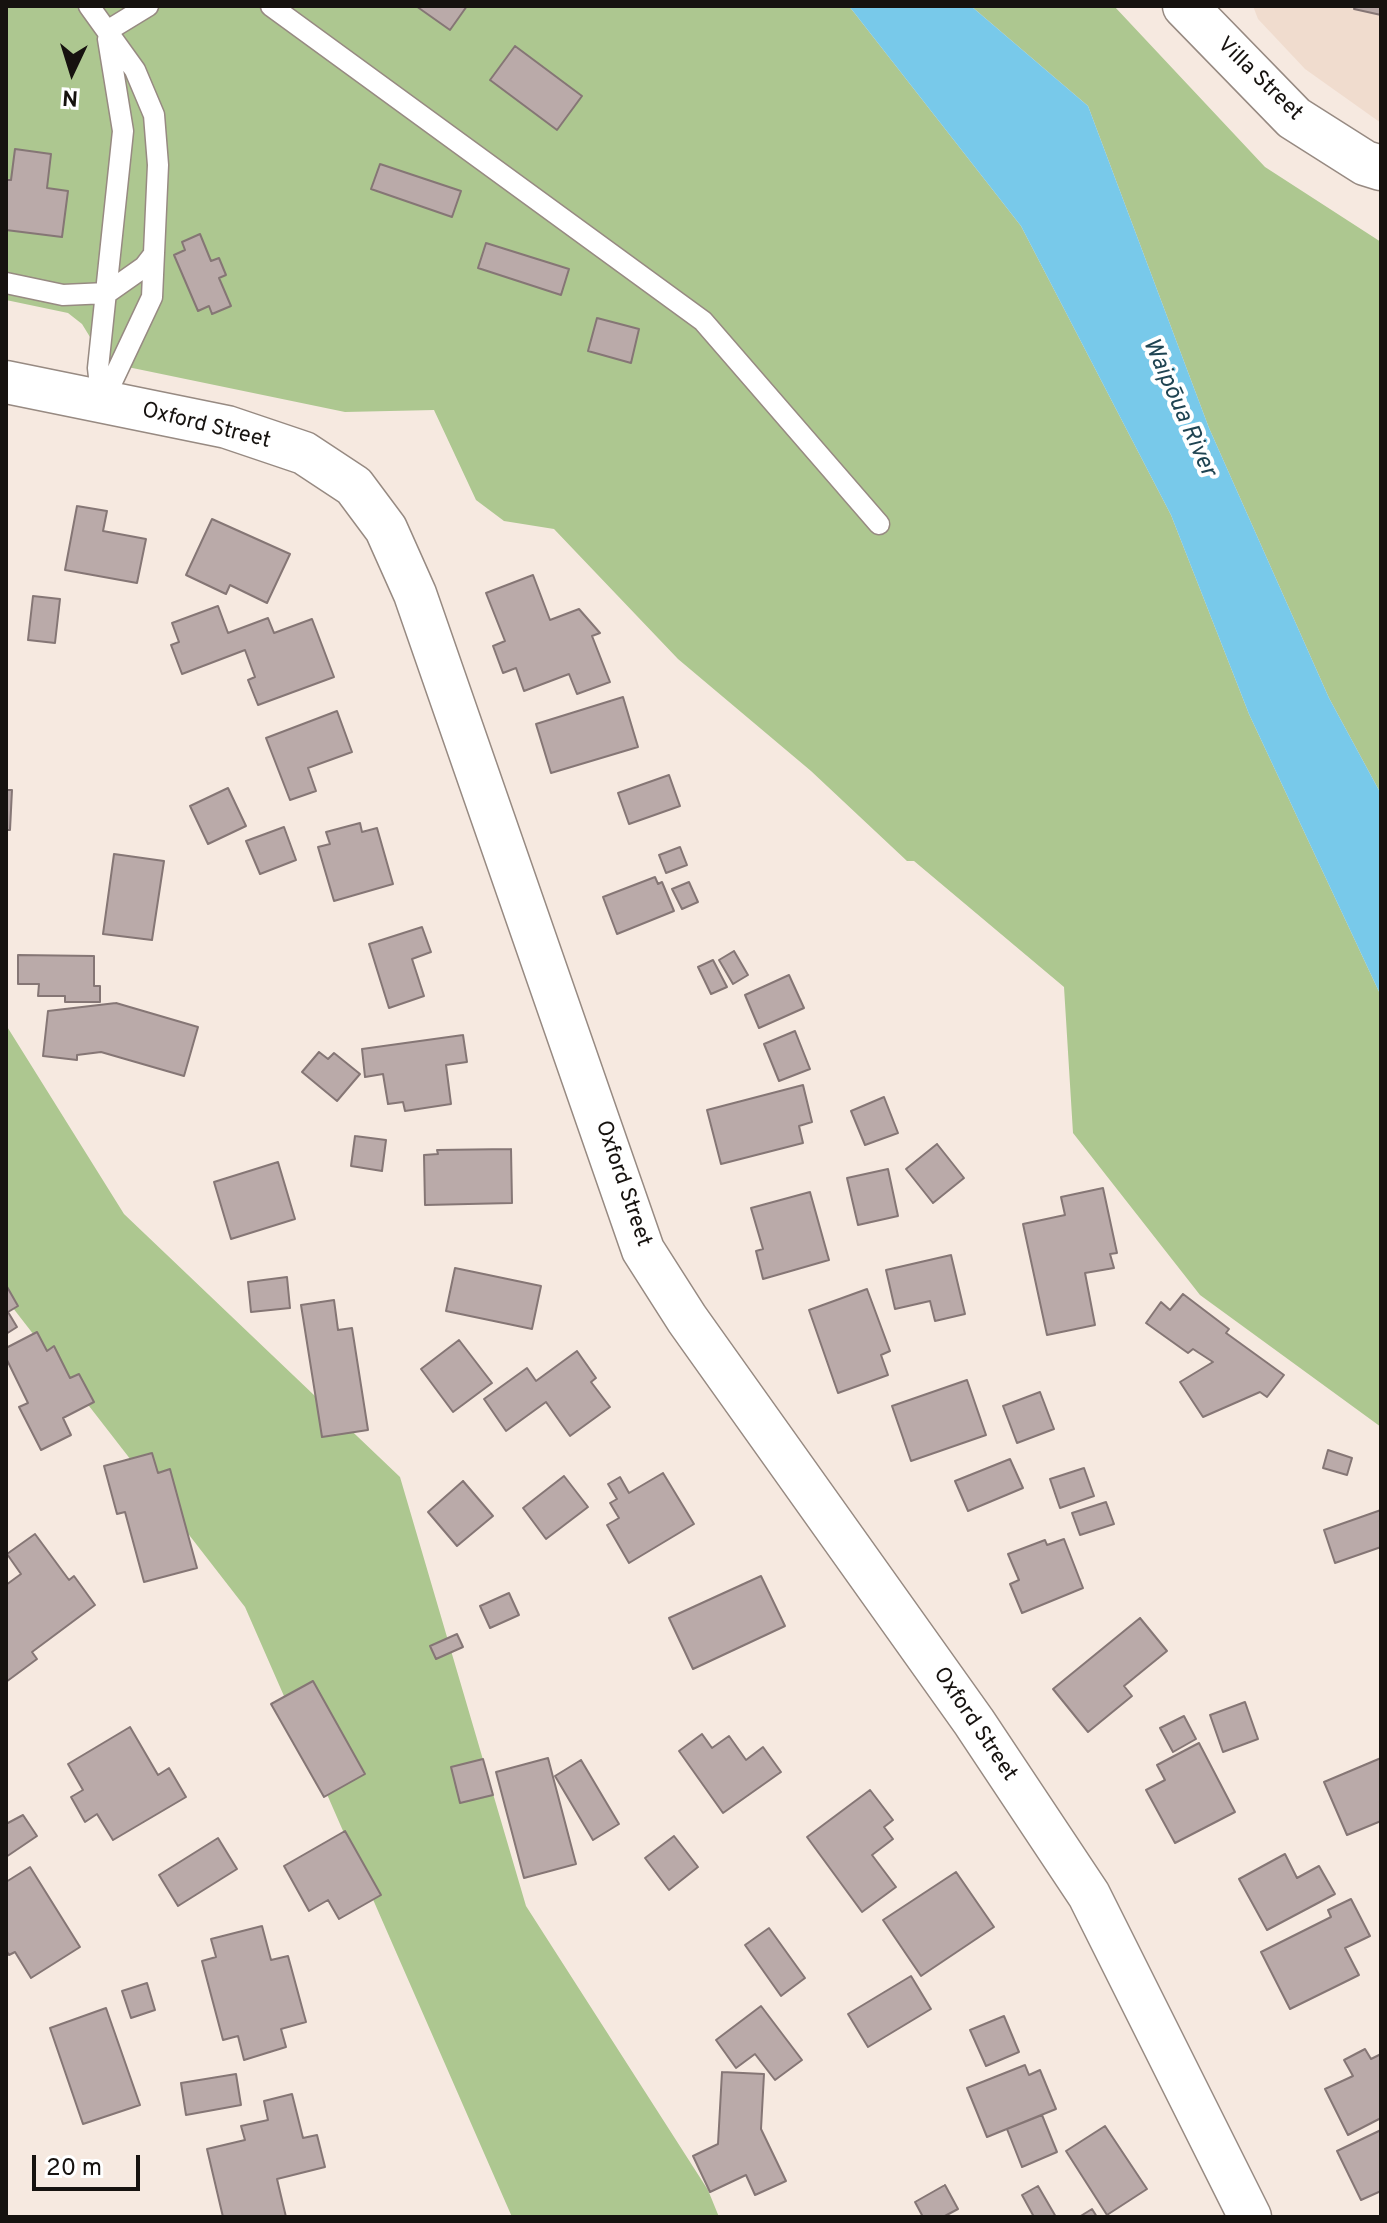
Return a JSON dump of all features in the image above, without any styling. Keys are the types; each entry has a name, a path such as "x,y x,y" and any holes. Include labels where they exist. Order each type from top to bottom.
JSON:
{"street":[{"name":"Villa Street","path":"1185,6 1294,118 1365,163 1381,168"},
{"name":"Oxford Street","path":"6,382 227,427 304,453 354,486 386,529 415,594 643,1250 687,1319 974,1722 1089,1895 1250,2217"}],"lane":[{"path":"89,6 135,70 154,115 158,165 152,297 102,403"},
{"path":"107,31 148,6"},
{"path":"271,6 703,321 879,524"},
{"path":"102,403 98,368 123,131 107,31"},
{"path":"6,283 63,295 107,293 144,267 154,254"}],"shaded area":[{"path":"1253,6 1381,6 1381,123 1305,69 1258,19"}],"green space":[{"path":"6,6 849,6 1021,226 1171,515 1249,714 1381,996 1381,1427 1200,1295 1073,1133 1064,987 914,861 907,861 811,771 678,659 554,529 504,521 476,500 434,410 345,412 89,359 90,337 82,324 68,313 6,300"},
{"path":"971,6 1114,6 1265,167 1381,242 1381,794 1329,698 1209,428 1088,106"},
{"path":"6,1025 124,1214 400,1477 526,1906 708,2190 719,2217 512,2217 245,1607 6,1299"}],"water":[{"name":"Waipōua River","path":"849,6 971,6 1088,106 1209,428 1329,698 1381,794 1381,996 1249,714 1171,515 1021,226"}],"building":[{"path":"416,6 467,6 450,30"},
{"path":"1355,6 1381,6 1381,15 1354,9"},
{"path":"515,46 582,96 557,130 490,80"},
{"path":"15,149 51,154 47,188 68,191 62,237 6,230 6,180 11,180"},
{"path":"380,164 461,191 452,217 371,189"},
{"path":"200,234 211,261 219,258 226,275 219,278 231,306 212,314 209,306 198,311 174,255 185,250 182,242"},
{"path":"486,243 569,269 561,295 478,268"},
{"path":"597,318 639,329 631,363 588,351"},
{"path":"77,506 107,511 103,531 146,539 137,583 65,570"},
{"path":"212,519 290,554 267,603 230,585 226,594 186,575"},
{"path":"533,575 550,620 579,609 600,633 592,636 610,682 577,694 569,674 524,691 516,668 503,673 493,646 505,641 486,593"},
{"path":"33,596 60,599 55,643 28,640"},
{"path":"218,606 228,633 268,618 274,633 312,619 334,677 258,705 248,680 255,677 245,650 182,674 171,645 179,642 172,623"},
{"path":"623,697 638,747 551,773 536,724"},
{"path":"337,711 352,752 308,768 316,791 290,800 266,738"},
{"path":"669,775 680,806 629,824 618,793"},
{"path":"228,788 246,826 208,844 190,806"},
{"path":"6,790 12,790 10,830 6,830"},
{"path":"360,823 362,832 377,828 393,884 334,901 318,847 330,844 326,832"},
{"path":"284,827 296,860 260,874 246,841"},
{"path":"680,847 687,865 666,873 659,855"},
{"path":"114,854 164,861 152,940 103,934"},
{"path":"655,877 658,884 662,882 674,911 617,934 603,897"},
{"path":"689,882 698,902 682,909 672,889"},
{"path":"422,927 431,952 412,959 424,996 389,1008 369,944"},
{"path":"734,951 748,975 733,984 719,960"},
{"path":"18,955 94,956 94,986 100,986 100,1002 65,1002 65,996 38,996 39,984 18,984"},
{"path":"713,960 727,987 711,994 698,967"},
{"path":"789,975 804,1008 759,1028 745,995"},
{"path":"116,1003 198,1027 184,1076 101,1052 77,1055 77,1060 43,1056 48,1011"},
{"path":"795,1031 810,1069 779,1081 764,1044"},
{"path":"463,1035 467,1062 446,1065 451,1104 405,1111 403,1102 388,1104 383,1074 365,1077 362,1049"},
{"path":"319,1052 328,1059 334,1053 360,1074 337,1101 302,1072"},
{"path":"803,1085 812,1122 799,1126 803,1143 721,1164 707,1110"},
{"path":"884,1097 898,1133 865,1145 851,1111"},
{"path":"355,1136 386,1140 382,1171 351,1166"},
{"path":"937,1144 964,1178 933,1203 906,1169"},
{"path":"511,1149 512,1203 425,1205 424,1155 438,1154 437,1150"},
{"path":"278,1162 295,1219 231,1239 214,1182"},
{"path":"888,1169 898,1216 858,1225 847,1178"},
{"path":"1103,1188 1117,1253 1110,1254 1114,1268 1085,1273 1095,1325 1047,1335 1023,1224 1065,1215 1061,1197"},
{"path":"810,1192 829,1260 763,1279 756,1251 763,1249 751,1208"},
{"path":"951,1255 965,1314 935,1321 930,1301 895,1309 886,1270"},
{"path":"455,1268 541,1286 532,1329 446,1311"},
{"path":"287,1277 290,1308 251,1312 248,1282"},
{"path":"6,1285 18,1306 8,1312 17,1327 6,1334"},
{"path":"867,1289 890,1351 881,1355 888,1375 838,1393 809,1310"},
{"path":"1183,1294 1229,1329 1226,1333 1284,1375 1267,1397 1260,1392 1203,1417 1180,1382 1213,1362 1193,1349 1188,1353 1146,1323 1161,1302 1170,1310"},
{"path":"334,1300 338,1330 352,1328 368,1430 322,1437 301,1305"},
{"path":"37,1332 47,1351 54,1346 70,1378 79,1374 94,1402 63,1418 71,1435 41,1450 19,1407 28,1403 6,1358 6,1348"},
{"path":"459,1340 492,1383 453,1412 421,1369"},
{"path":"577,1351 596,1378 591,1382 610,1407 570,1436 546,1402 506,1431 484,1399 527,1368 536,1381"},
{"path":"967,1380 986,1435 911,1461 892,1406"},
{"path":"1040,1392 1054,1429 1017,1443 1003,1406"},
{"path":"1328,1450 1352,1458 1347,1475 1323,1468"},
{"path":"152,1453 158,1473 170,1469 197,1568 144,1582 125,1512 117,1514 104,1466"},
{"path":"1010,1459 1023,1488 968,1511 955,1481"},
{"path":"1084,1468 1094,1496 1060,1508 1050,1479"},
{"path":"663,1473 694,1524 629,1563 607,1525 619,1518 610,1503 617,1499 608,1484 620,1477 629,1493"},
{"path":"564,1476 588,1507 546,1539 523,1508"},
{"path":"463,1481 493,1516 457,1546 428,1512"},
{"path":"1106,1502 1114,1524 1080,1535 1072,1513"},
{"path":"1381,1510 1381,1547 1335,1563 1324,1530"},
{"path":"35,1534 69,1580 74,1576 95,1605 32,1652 37,1659 6,1682 6,1585 21,1574 7,1554"},
{"path":"1064,1539 1083,1588 1022,1613 1010,1584 1019,1580 1008,1554 1045,1540 1047,1545"},
{"path":"761,1576 785,1626 693,1669 669,1618"},
{"path":"509,1593 519,1615 490,1628 480,1606"},
{"path":"1140,1618 1167,1651 1124,1686 1132,1696 1088,1732 1053,1689"},
{"path":"457,1634 463,1647 436,1659 430,1646"},
{"path":"313,1681 365,1774 324,1797 271,1704"},
{"path":"1245,1702 1258,1739 1223,1752 1210,1715"},
{"path":"1184,1716 1196,1739 1173,1752 1160,1728"},
{"path":"130,1727 158,1775 169,1768 186,1797 113,1840 97,1814 85,1822 71,1797 83,1790 68,1764"},
{"path":"702,1734 712,1748 729,1736 746,1760 763,1747 781,1772 723,1813 679,1751"},
{"path":"1199,1743 1235,1812 1175,1843 1146,1790 1165,1780 1157,1765"},
{"path":"548,1758 576,1864 524,1878 496,1772"},
{"path":"1381,1758 1381,1821 1347,1835 1324,1782"},
{"path":"483,1759 493,1795 460,1803 451,1767"},
{"path":"581,1760 619,1824 593,1840 555,1776"},
{"path":"870,1790 893,1820 884,1827 893,1839 872,1855 896,1887 862,1912 807,1837"},
{"path":"23,1815 37,1836 6,1857 6,1824"},
{"path":"345,1831 381,1895 339,1919 328,1900 309,1911 284,1866"},
{"path":"674,1836 698,1867 669,1890 645,1858"},
{"path":"218,1838 237,1869 178,1906 159,1875"},
{"path":"1285,1854 1297,1878 1319,1866 1335,1894 1267,1930 1239,1879"},
{"path":"30,1867 80,1947 31,1978 15,1952 9,1955 6,1950 6,1882"},
{"path":"956,1872 994,1927 921,1976 883,1920"},
{"path":"1351,1899 1370,1936 1345,1948 1359,1975 1290,2009 1261,1952 1331,1917 1328,1910"},
{"path":"262,1926 271,1960 288,1956 306,2022 281,2029 286,2047 244,2060 238,2036 223,2040 202,1961 216,1957 211,1939"},
{"path":"769,1928 805,1978 781,1996 745,1945"},
{"path":"911,1976 931,2009 868,2047 848,2014"},
{"path":"147,1983 155,2010 131,2018 122,1991"},
{"path":"761,2006 802,2060 775,2080 755,2054 736,2068 716,2040"},
{"path":"106,2008 140,2105 83,2124 50,2028"},
{"path":"1004,2016 1019,2052 986,2066 970,2030"},
{"path":"1365,2049 1371,2059 1381,2054 1381,2118 1348,2135 1325,2089 1353,2076 1344,2060"},
{"path":"1025,2065 1029,2075 1040,2070 1056,2109 987,2137 967,2088"},
{"path":"722,2072 764,2074 761,2129 786,2181 755,2195 746,2175 710,2192 693,2156 718,2144"},
{"path":"236,2074 241,2105 186,2115 181,2083"},
{"path":"292,2094 303,2138 317,2135 325,2167 277,2179 286,2217 223,2217 207,2149 245,2140 241,2126 268,2120 264,2101"},
{"path":"1042,2115 1057,2152 1022,2167 1007,2129"},
{"path":"1105,2126 1147,2189 1107,2215 1066,2151"},
{"path":"1381,2130 1381,2191 1361,2200 1337,2151"},
{"path":"945,2185 958,2209 943,2217 923,2217 915,2202"},
{"path":"1038,2186 1056,2217 1034,2217 1022,2195"},
{"path":"1092,2209 1097,2217 1079,2217"}]}
